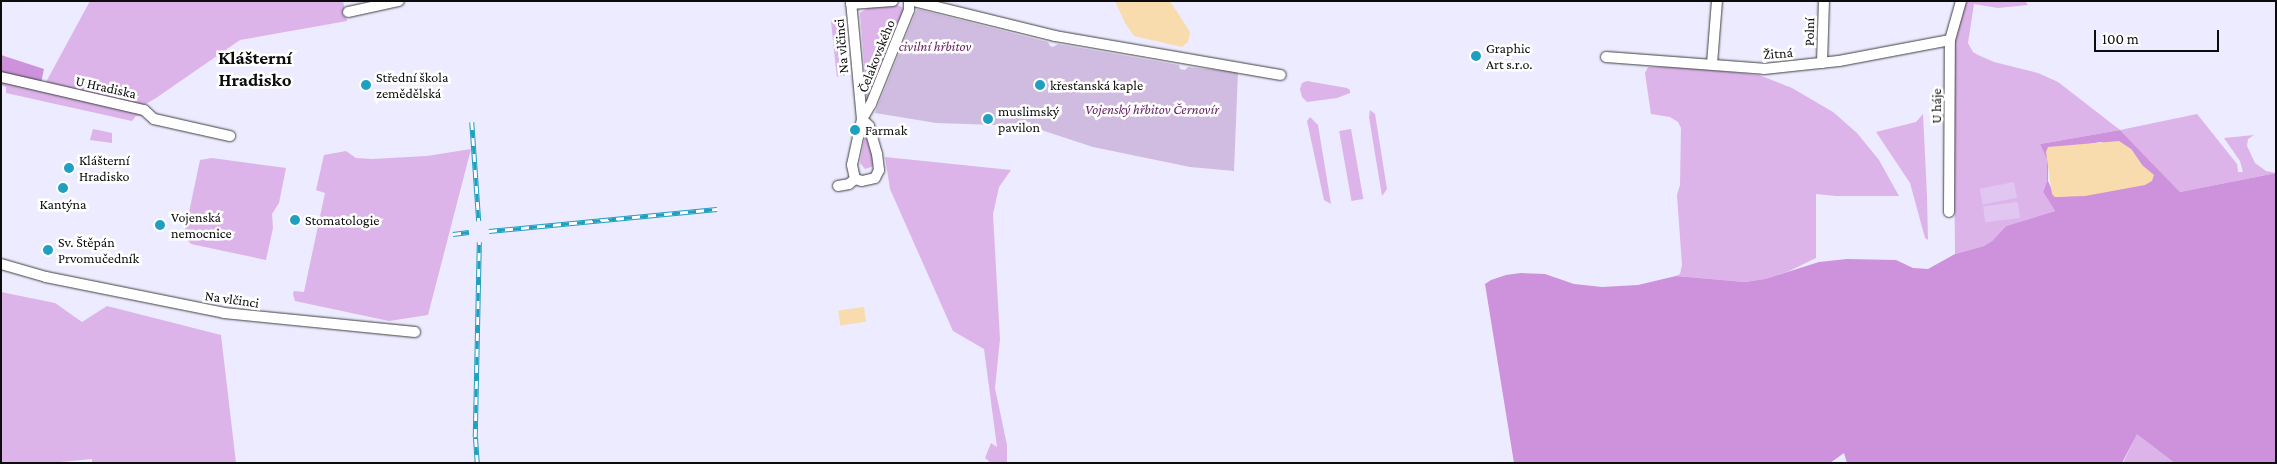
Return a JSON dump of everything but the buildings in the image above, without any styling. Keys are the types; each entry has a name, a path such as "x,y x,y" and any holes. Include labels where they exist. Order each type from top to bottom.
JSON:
{"street":[{"path":"348,12 399,1"},
{"path":"851,3 893,1"},
{"path":"911,1 1056,36 1281,75"},
{"name":"Čelakovského","path":"862,119 871,104 911,1"},
{"path":"1712,64 1717,1"},
{"name":"Polní","path":"1822,63 1824,1"},
{"name":"U háje","path":"1949,212 1950,40 1961,1"},
{"name":"Na vlčinci","path":"851,3 862,119 852,165 855,179 862,181 875,178 879,170 877,154 869,126 862,119"},
{"name":"Žitná","path":"1606,57 1764,69 1822,63 1950,40"},
{"name":"U Hradiska","path":"1,78 144,110 154,119 230,136"},
{"path":"838,186 849,184 855,179"},
{"name":"Na vlčinci","path":"1,264 46,277 224,313 416,332"}],"shaded area":[{"path":"90,1 343,1 347,21 240,40 141,107 45,84"},
{"path":"1115,1 1170,1 1190,32 1188,42 1182,47 1134,36 1125,23"},
{"path":"1965,1 2025,1 2028,5 1998,8 1974,4 1968,43 1973,52 1994,62 2038,73 2058,82 2120,130 2040,144 2047,160 2047,181 2043,192 2055,211 2006,226 1992,241 1984,246 1955,254 1953,40"},
{"path":"897,5 902,7 903,11 867,100 860,13 869,7"},
{"path":"839,21 845,76 837,77 831,22"},
{"path":"1,55 44,69 41,83 1,75"},
{"path":"1648,67 1685,67 1759,75 1792,88 1833,112 1857,133 1879,160 1899,196 1836,196 1816,194 1816,258 1787,272 1765,279 1745,282 1676,276 1680,274 1682,265 1677,195 1680,185 1681,128 1678,122 1670,117 1651,114 1645,73"},
{"path":"1,80 128,110 143,116 136,116 132,121 6,93 6,87 1,85"},
{"path":"1307,81 1347,88 1350,90 1350,93 1337,98 1307,102 1302,97 1300,89 1302,83"},
{"path":"1370,110 1375,114 1387,189 1382,196 1369,117"},
{"path":"1923,114 1928,240 1925,238 1910,183 1876,132 1916,122"},
{"path":"2197,114 2237,164 2238,172 2243,172 2240,161 2224,138 2254,135 2248,139 2247,146 2255,163 2266,171 2276,173 2180,192 2120,130"},
{"path":"1310,117 1318,125 1331,204 1324,200 1307,121"},
{"path":"93,129 112,133 112,143 90,140"},
{"path":"1351,129 1363,199 1352,201 1339,131"},
{"path":"2120,130 2180,192 2276,173 2276,463 2175,463 2137,434 2122,463 1847,463 1844,453 1830,463 1514,463 1485,284 1491,280 1521,273 1545,274 1574,284 1602,287 1638,285 1676,276 1745,282 1765,279 1819,262 1847,259 1896,260 1913,268 1928,269 1955,254 1984,246 1992,241 2006,226 2055,211 2043,192 2047,181 2047,160 2040,144","holes":["2100,142 2131,149 2142,165 2069,196 2055,197 2048,181 2048,160 2061,146 2078,146"]},
{"path":"866,131 875,163 874,166 865,169 860,163"},
{"path":"2119,141 2131,149 2142,165 2154,175 2152,181 2145,185 2085,196 2055,197 2052,194 2046,152 2048,147"},
{"path":"471,149 428,315 389,321 295,301 294,291 304,292 325,193 316,190 324,155 346,151 356,158 372,159 427,156"},
{"path":"885,157 1011,170 999,187 993,214 1000,339 995,388 1007,445 1007,463 991,463 985,458 991,443 997,447 984,349 953,331 890,189"},
{"path":"212,158 286,168 279,203 272,214 273,228 266,260 191,244 184,236 200,160"},
{"path":"2014,182 2017,198 1983,204 1980,189"},
{"path":"2018,202 2020,218 1985,222 1983,206"},
{"path":"1,292 55,303 82,322 107,306 221,335 236,463 92,463 92,459 50,463 1,463"},
{"path":"864,307 866,322 840,325 838,311"},
{"path":"2137,433 2171,459 2175,463 2123,463"}],"green space":[{"name":"Vojenský hřbitov Černovír","path":"917,9 1048,42 1053,47 1058,44 1179,65 1180,69 1185,70 1188,67 1238,72 1234,171 1190,167 1093,147 1032,127 1030,122 1026,122 1023,126 936,123 875,113"}],"railway":[{"path":"472,122 479,221"},
{"path":"489,231 717,209"},
{"path":"453,234 469,232"},
{"path":"477,463 475,437 479,242"}],"place":[{"name":"Graphic Art s.r.o.","path":"1476,56"},
{"name":"Střední škola zemědělská","path":"366,85"},
{"name":"křesťanská kaple","path":"1040,85"},
{"name":"muslimský pavilon","path":"988,119"},
{"name":"Farmak","path":"855,130"},
{"name":"Klášterní Hradisko","path":"69,168"},
{"name":"Kantýna","path":"63,188"},
{"name":"Stomatologie","path":"295,220"},
{"name":"Vojenská nemocnice","path":"160,225"},
{"name":"Sv. Štěpán Prvomučedník","path":"48,250"}],"district":[{"name":"Klášterní Hradisko","path":"255,69"}],"park label":[{"name":"civilní hřbitov","path":"935,46"}]}
